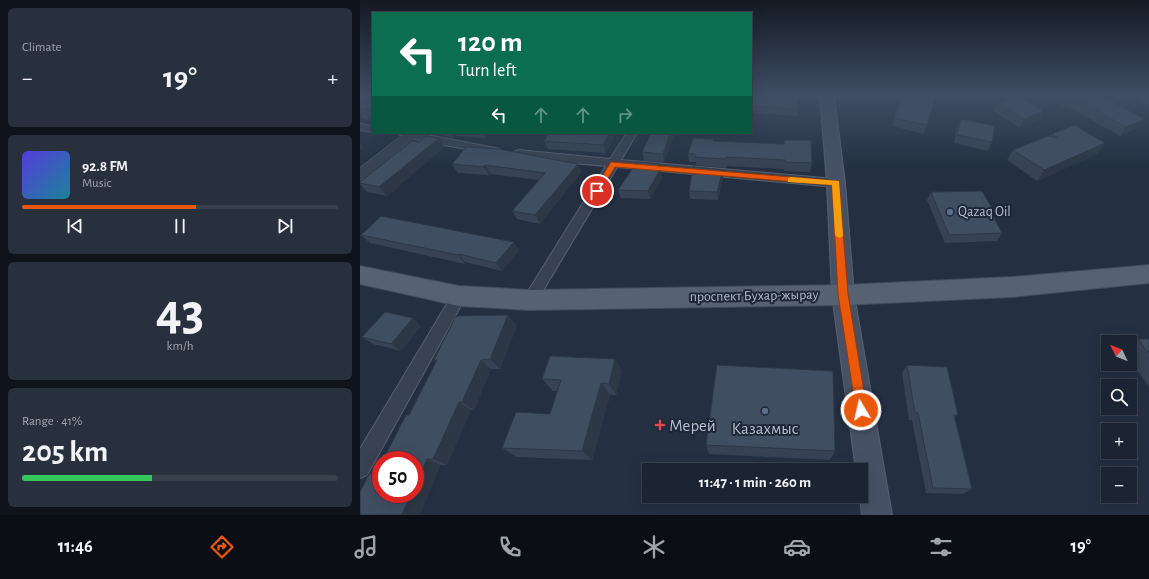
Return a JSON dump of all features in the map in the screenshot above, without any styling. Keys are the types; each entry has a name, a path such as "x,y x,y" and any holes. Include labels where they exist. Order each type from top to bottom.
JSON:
{"main road":[{"path":"828,119 836,183 843,294 877,515"},
{"name":"проспект Бухар-жырау","path":"360,275 459,296 530,300 843,294 1012,287 1149,274"}],"street":[{"path":"360,127 372,129"},
{"path":"360,175 408,134"},
{"path":"412,134 427,139 515,154 836,183"},
{"path":"530,300 631,134"},
{"path":"360,468 459,296"}],"building":[{"path":"899,119 929,119 927,125"},
{"path":"961,119 995,126 992,142 957,135"},
{"path":"1112,119 1145,119 1126,127"},
{"path":"1074,125 1105,143 1044,170 1013,150 1048,136 1058,138 1052,134"},
{"path":"548,134 608,134 603,145 544,141"},
{"path":"651,134 670,134 663,154 642,152"},
{"path":"426,136 439,138 379,187 360,183 412,141 419,142"},
{"path":"693,138 713,139 713,141 784,144 784,140 811,140 812,163 785,162 785,160 695,157 695,154 688,154"},
{"path":"466,147 499,149 578,164 535,215 512,211 545,173 485,165 484,167 452,164"},
{"path":"637,162 659,164 657,170 660,170 648,191 618,190"},
{"path":"693,167 723,170 717,192 689,191"},
{"path":"982,191 993,210 990,210 1002,233 949,235 931,192"},
{"path":"381,216 514,242 496,263 459,254 361,235"},
{"path":"385,312 413,318 391,344 362,337"},
{"path":"508,315 490,359 481,360 462,402 459,402 433,459 427,459 424,466 424,451 388,451 406,415 409,415 437,360 434,360 456,316"},
{"path":"1138,339 1149,339 1149,354"},
{"path":"550,356 615,359 609,384 601,383 582,451 502,448 516,412 550,414 561,380 542,379"},
{"path":"717,365 833,371 835,451 706,445"},
{"path":"907,365 947,367 958,415 954,415 972,489 933,488 918,413 915,413"},
{"path":"369,474 372,474 372,503 407,503 402,515 360,515 360,492"}],"slow traffic":[{"path":"791,180 836,183 839,235"}],"place":[{"name":"Qazaq Oil","path":"950,212"},
{"name":"Казахмыс","path":"765,411"},
{"name":"Мерей","path":"660,425"}],"route":[{"path":"597,191 613,164 836,183 843,294 861,410"}]}
